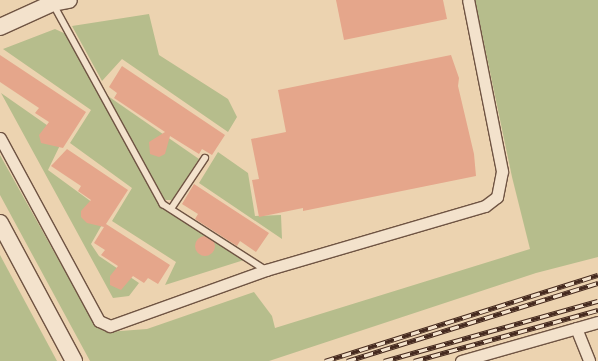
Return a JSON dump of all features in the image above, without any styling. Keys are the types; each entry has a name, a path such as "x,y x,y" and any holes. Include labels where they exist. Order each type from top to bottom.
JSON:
{"street":[{"path":"0,27 53,3 69,0"},
{"path":"0,138 99,320 110,326 266,270 485,206 497,197 502,171 468,0"},
{"path":"0,223 74,361"},
{"path":"461,361 598,322"},
{"path":"576,328 589,361"}],"lane":[{"path":"53,3 163,204 266,270"},
{"path":"171,209 205,158"}],"green space":[{"path":"475,0 598,0 598,257 536,273 269,361 90,361 0,195 0,155 96,327 107,332 147,329 254,292 272,316 275,328 530,249 512,177"},
{"path":"149,14 159,55 228,99 237,117 228,132 122,59 102,81 72,26"},
{"path":"55,29 66,34 161,206 244,260 165,285 176,262 112,221 132,188 70,143 91,110 3,49"},
{"path":"1,93 64,137 48,170 108,214 91,244 99,256 139,283 129,296 113,298"},
{"path":"105,94 199,159 172,200 165,200"},
{"path":"218,152 248,173 255,216 281,215 282,239 199,183"},
{"path":"0,255 57,361 0,361"}],"building":[{"path":"336,0 443,0 447,19 344,40"},
{"path":"0,55 86,112 63,148 41,143 39,135 49,122 35,113 39,108 0,82"},
{"path":"451,55 459,78 458,86 474,154 476,176 303,211 303,208 259,217 252,180 259,179 251,139 286,132 278,90"},
{"path":"122,66 225,135 212,155 202,149 199,154 170,136 165,154 159,157 150,154 149,142 165,132 114,98 117,93 109,87"},
{"path":"67,149 128,190 106,224 170,265 158,284 148,278 144,283 133,276 121,290 110,285 110,276 118,266 101,255 105,250 94,243 104,227 87,223 81,217 81,211 91,200 78,191 81,186 51,166"},
{"path":"194,184 269,233 256,252 240,241 237,246 195,219 198,214 182,204"},
{"path":"205,236 212,239 215,246 212,253 205,256 198,253 195,246 198,239"}],"railway":[{"path":"325,361 598,275"},
{"path":"347,361 598,283"},
{"path":"384,361 598,301"},
{"path":"414,361 598,310"}]}
